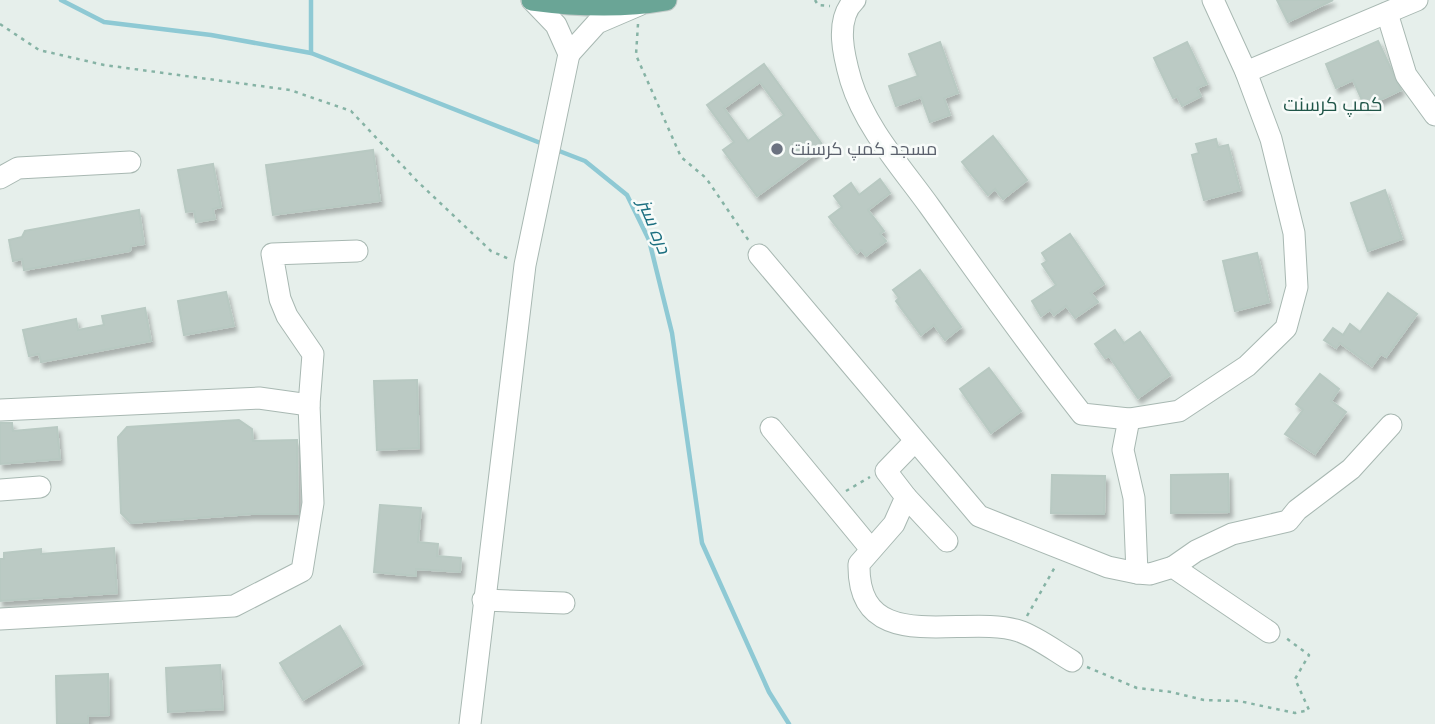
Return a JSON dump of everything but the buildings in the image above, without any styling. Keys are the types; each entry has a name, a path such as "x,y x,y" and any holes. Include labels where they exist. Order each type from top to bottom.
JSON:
{"main road":[{"path":"532,0 570,5 639,5 666,0"}],"street":[{"path":"532,0 556,25 569,54"},
{"path":"855,0 847,7 842,38 851,83 878,135 1040,361 1082,414 1129,419 1179,411 1247,366 1286,328 1297,287 1294,233 1271,139 1246,72 1213,0"},
{"path":"1246,72 1417,0"},
{"path":"470,724 525,265 559,92 569,54 597,23 639,5"},
{"path":"1387,13 1406,75 1435,115"},
{"path":"0,178 18,169 130,162"},
{"path":"0,619 234,606 302,571 313,503 309,405 313,354 287,316 280,299 272,254 357,251"},
{"path":"759,255 979,516 1108,567 1150,574 1173,568 1196,551 1232,534 1288,521 1297,510 1351,469 1391,425"},
{"path":"0,410 259,398 309,405"},
{"path":"1129,419 1123,450 1134,498 1137,573"},
{"path":"771,428 834,501 870,548"},
{"path":"915,441 886,471 947,541"},
{"path":"0,489 40,487"},
{"path":"906,497 894,524 870,548 859,564 858,586 870,609 895,623 918,628 992,627 1020,632 1072,661"},
{"path":"1173,568 1269,632"},
{"path":"483,600 564,603"}],"path":[{"path":"639,5 636,55 681,158 706,178 725,210 759,255"},
{"path":"0,24 39,50 104,65 290,90 351,111 417,181 491,251 525,265"},
{"path":"834,501 859,481 886,471"},
{"path":"1020,632 1064,551"},
{"path":"1072,661 1137,688 1171,692 1204,701 1239,701 1295,713 1309,710 1295,679 1309,655 1283,634 1269,632"}],"waterway":[{"name":"دره سبز","path":"61,0 104,22 211,35 311,53 543,144"},
{"path":"311,0 311,53"},
{"name":"دره سبز","path":"554,149 585,161 627,195 649,240 672,333 702,543 769,692 789,724"}],"place":[{"name":"مسجد کمپ کرسنت","path":"777,149"}],"district":[{"name":"کمپ کرسنت","path":"1333,104"}]}
